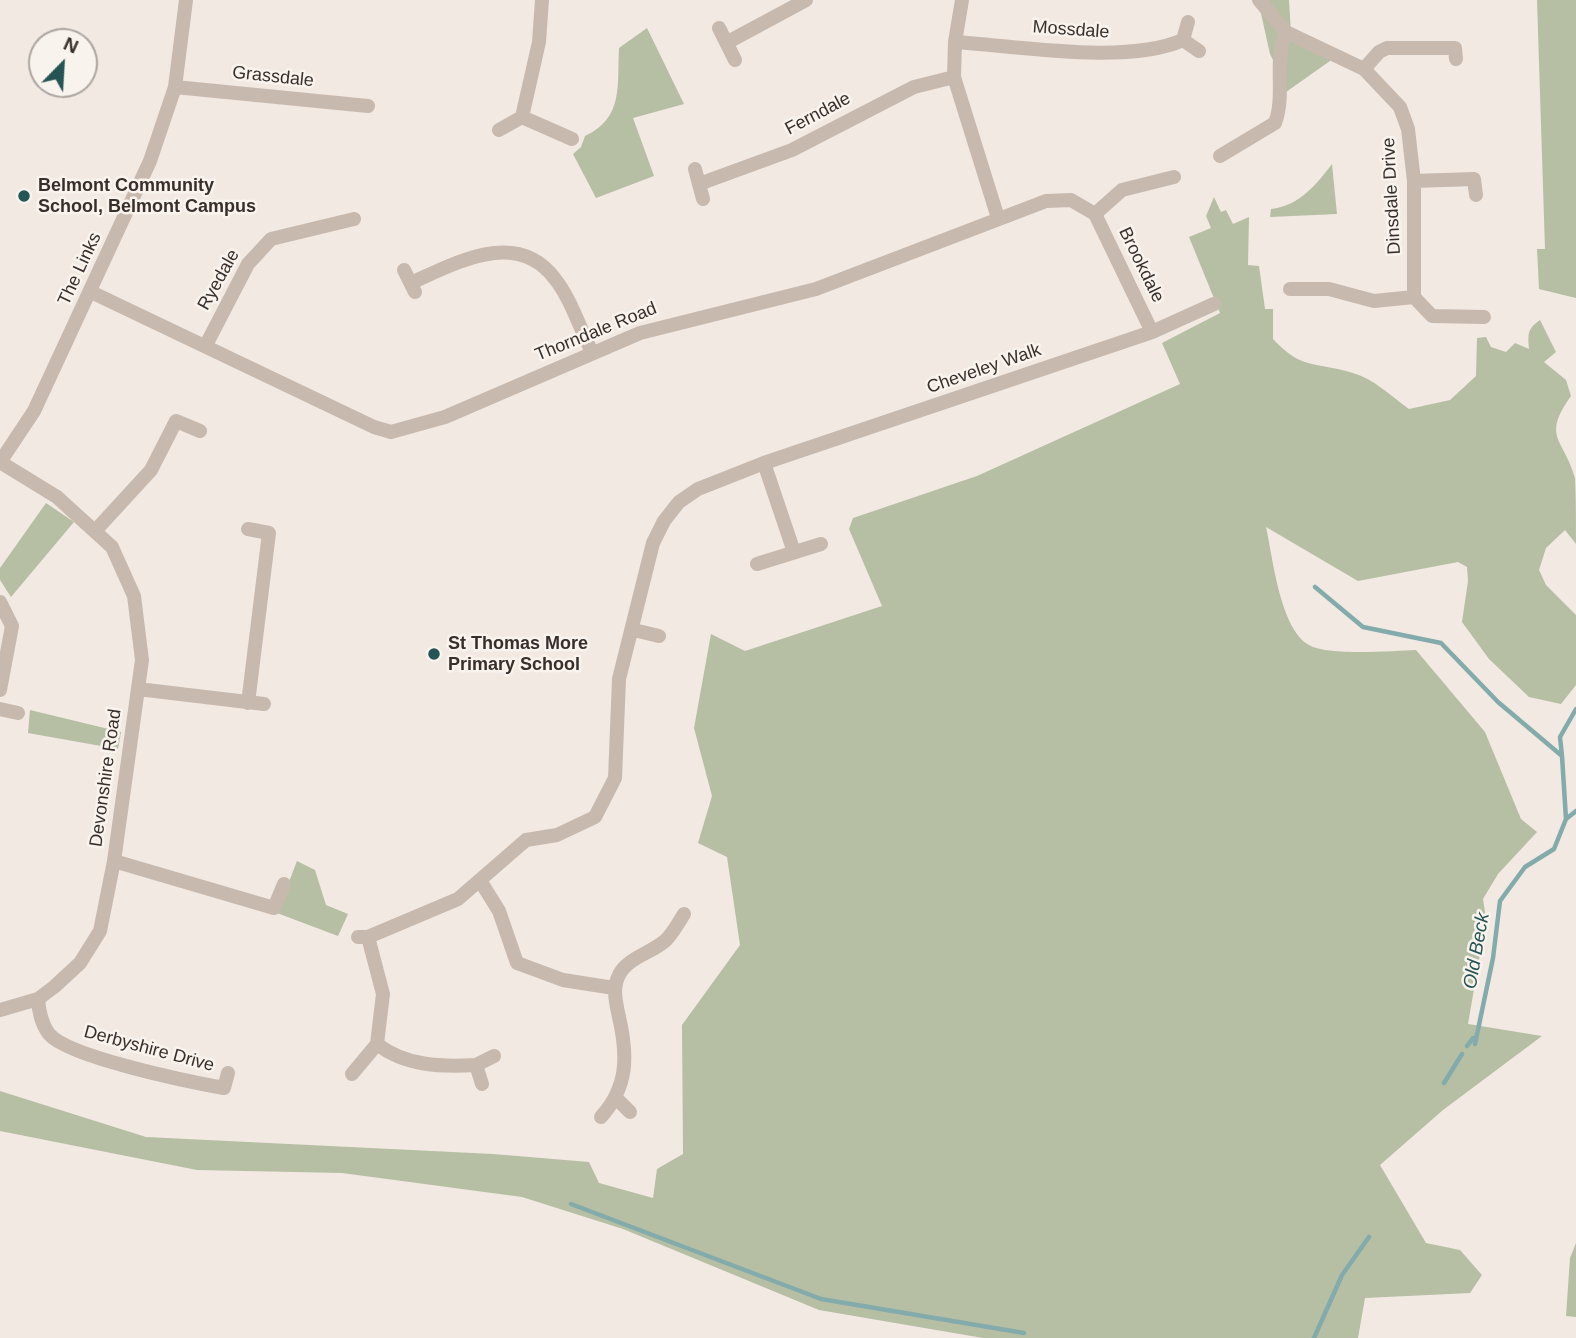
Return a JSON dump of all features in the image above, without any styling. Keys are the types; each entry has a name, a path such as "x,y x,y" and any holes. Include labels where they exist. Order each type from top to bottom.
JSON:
{"street":[{"name":"The Links","path":"0,462 34,411 150,161 174,87 186,0"},
{"path":"499,130 522,117 539,42 542,0"},
{"path":"728,43 806,0"},
{"path":"962,0 954,42 954,76 998,218 1058,199 1071,200 1095,214 1122,190 1174,177"},
{"name":"Dinsdale Drive","path":"1259,0 1286,32 1364,69 1400,107 1408,130 1414,181 1414,297"},
{"path":"1188,22 1183,40 1199,51"},
{"path":"719,28 735,60"},
{"path":"1220,156 1244,140 1269,129 1278,115 1278,56 1286,32"},
{"name":"Mossdale","path":"954,42 1127,53 1164,48 1183,40"},
{"path":"1364,69 1379,52 1387,48 1455,48 1455,59"},
{"name":"Ferndale","path":"699,184 792,150 914,87 954,76"},
{"name":"Grassdale","path":"174,87 368,106"},
{"path":"522,117 572,139"},
{"path":"695,169 703,200"},
{"path":"1414,181 1474,179 1476,195"},
{"name":"Brookdale","path":"1095,214 1152,332"},
{"name":"Thorndale Road","path":"91,292 391,432 444,417 592,352 661,326 816,289 998,218"},
{"name":"Ryedale","path":"206,345 248,264 271,239 354,219"},
{"path":"410,282 475,255 512,252 533,261 555,278 592,352"},
{"path":"1290,289 1329,289 1374,301 1414,297 1432,316 1484,317"},
{"name":"Cheveley Walk","path":"377,1044 383,994 363,937 458,899 481,882 515,847 526,840 557,835 595,817 615,778 619,679 634,630 653,543 664,520 679,502 698,489 764,463 1152,332 1214,304"},
{"path":"96,530 151,470 176,421 200,431"},
{"name":"Devonshire Road","path":"0,462 80,515 112,547 134,596 142,660 114,861 100,931 80,963 38,999 0,1010"},
{"path":"764,463 794,552"},
{"path":"248,529 269,533 248,703"},
{"path":"757,564 821,544"},
{"path":"0,601 12,626 0,690"},
{"path":"634,630 659,636"},
{"path":"138,690 264,704"},
{"path":"0,709 18,713"},
{"path":"114,861 274,908 284,884"},
{"path":"481,882 499,911 517,963 563,980 614,988"},
{"path":"601,1117 617,1099 623,1076 624,1051 614,988 619,975 628,963 667,940 684,914"},
{"path":"667,940 678,949"},
{"name":"Derbyshire Drive","path":"38,999 40,1017 51,1036 76,1051 224,1088 228,1073"},
{"path":"352,1074 377,1044 391,1055 416,1063 476,1065 494,1056"},
{"path":"476,1065 482,1084"},
{"path":"617,1099 630,1112"}],"green space":[{"path":"1258,0 1289,0 1291,34 1337,56 1279,97 1278,70 1270,54"},
{"path":"1537,0 1576,0 1576,298 1539,289 1537,249 1545,249"},
{"path":"647,28 684,104 633,118 654,176 596,198 573,154 581,147 585,136 598,129 612,110 618,87 619,48"},
{"path":"1332,164 1337,214 1270,217 1271,209 1298,199 1313,187"},
{"path":"1214,197 1221,212 1226,210 1233,224 1249,217 1248,265 1259,266 1265,309 1273,309 1273,339 1301,361 1361,376 1409,409 1450,400 1476,376 1477,338 1486,337 1491,347 1506,352 1515,343 1529,349 1529,332 1540,320 1556,352 1544,362 1566,380 1571,396 1557,421 1556,430 1575,478 1576,544 1565,530 1546,548 1539,570 1546,585 1576,615 1576,685 1561,704 1529,697 1489,659 1462,622 1468,581 1467,567 1458,562 1358,581 1266,527 1284,609 1299,637 1309,645 1330,651 1416,650 1485,732 1521,819 1537,832 1498,874 1483,899 1486,919 1468,1024 1542,1036 1443,1110 1380,1165 1426,1243 1460,1250 1482,1275 1470,1293 1365,1298 1358,1338 983,1338 819,1310 623,1229 522,1197 342,1173 197,1170 0,1131 0,1091 146,1137 493,1154 589,1162 599,1183 653,1198 657,1169 683,1154 682,1025 740,945 727,857 698,843 712,796 694,728 711,634 745,651 882,606 849,529 853,518 977,476 1180,384 1162,343 1220,313 1189,237 1211,228 1206,216"},
{"path":"46,503 74,522 11,597 0,580 0,568"},
{"path":"30,710 121,732 118,749 28,733"},
{"path":"297,861 315,870 326,905 348,914 338,936 277,913"},
{"path":"1576,1243 1576,1317 1566,1316 1570,1258"}],"waterway":[{"path":"1315,587 1363,627 1441,643 1498,702 1562,756 1566,819"},
{"path":"1562,756 1560,737 1576,709"},
{"name":"Old Beck","path":"1475,1044 1493,958 1500,901 1525,867 1554,849 1566,819 1576,811"},
{"path":"1467,1046 1473,1038 1476,1040"},
{"path":"1444,1083 1462,1054"},
{"path":"571,1204 821,1299 1024,1333"},
{"name":"Old Beck","path":"1314,1338 1342,1275 1369,1237"}],"place":[{"name":"Belmont Community School, Belmont Campus","path":"24,196"},
{"name":"St Thomas More Primary School","path":"434,654"}]}
